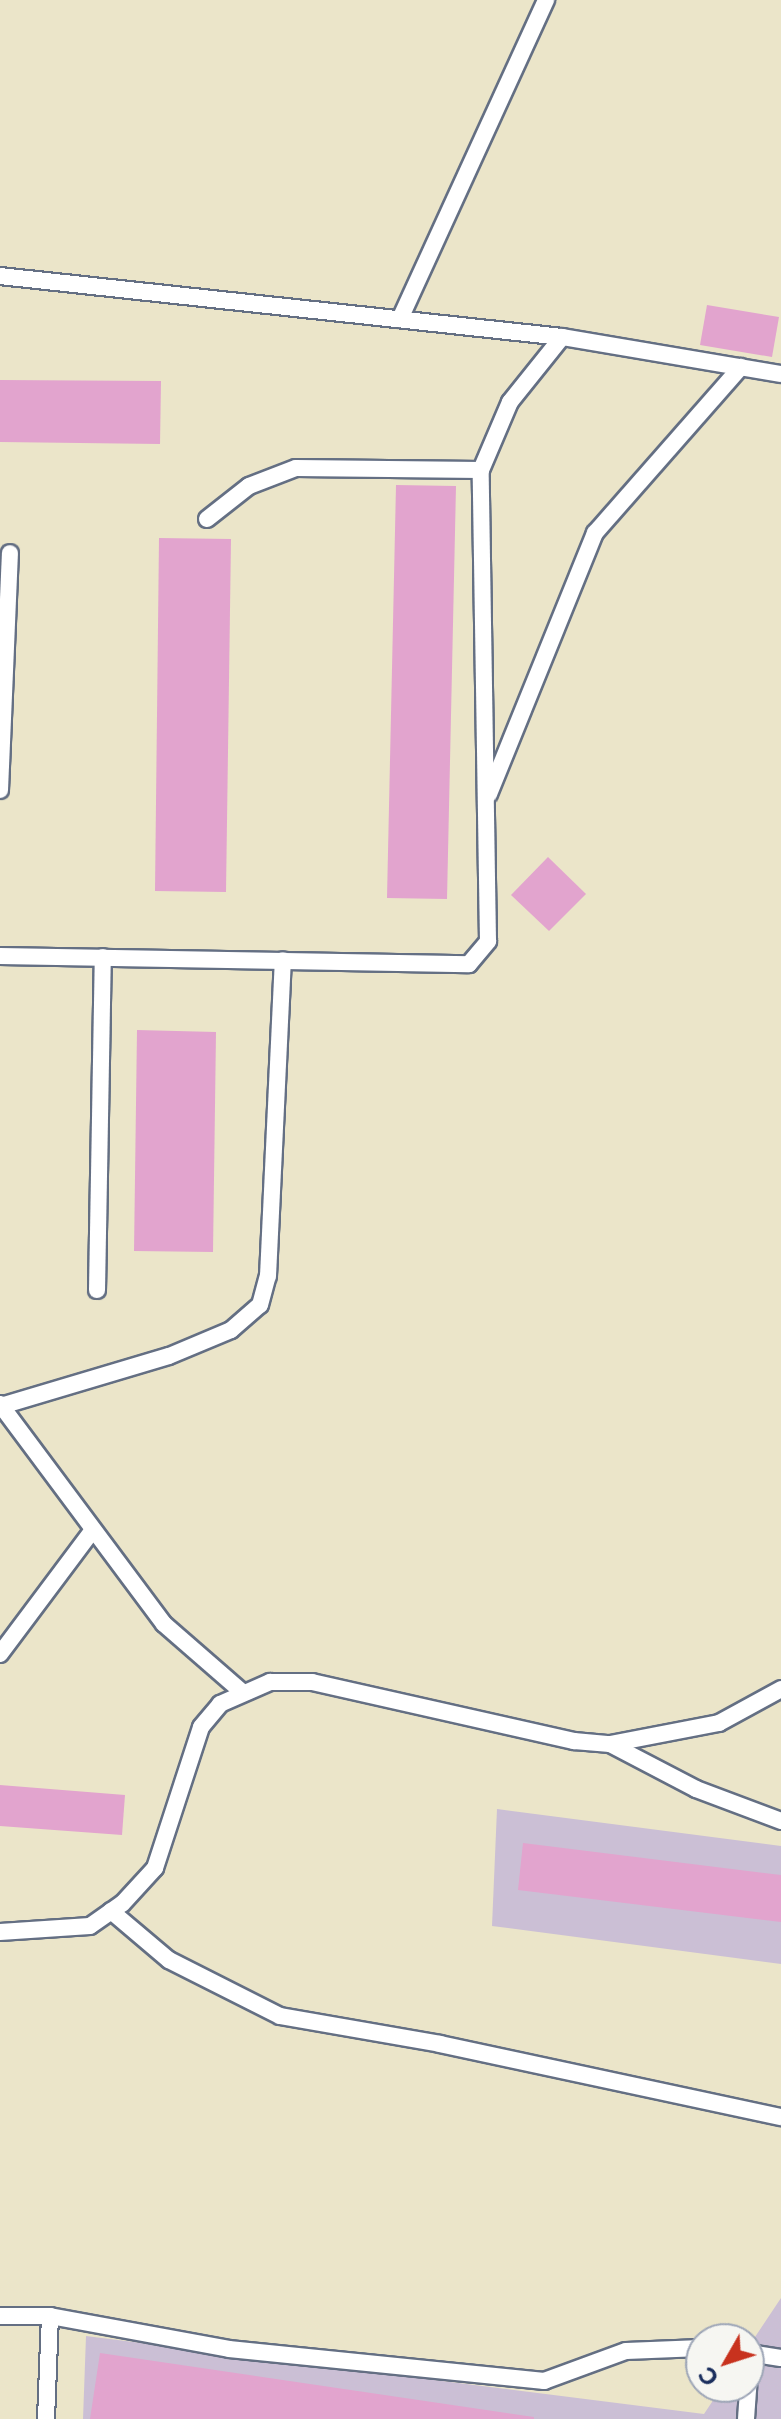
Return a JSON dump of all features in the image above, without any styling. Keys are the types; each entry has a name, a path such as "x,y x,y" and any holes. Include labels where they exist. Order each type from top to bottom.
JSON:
{"lane":[{"path":"400,319 546,0"},
{"path":"0,276 562,337 781,374"},
{"path":"0,956 469,964 488,941 481,470 510,402 562,337"},
{"path":"486,802 595,533 741,367"},
{"path":"207,519 249,486 296,468 481,470"},
{"path":"0,790 10,553"},
{"path":"97,1290 103,957"},
{"path":"241,1691 164,1624 0,1405 169,1356 231,1330 260,1305 268,1276 283,960"},
{"path":"0,1654 92,1531"},
{"path":"0,1932 90,1926 111,1911 155,1868 201,1727 220,1704 241,1691 270,1682 312,1682 574,1741 610,1744 719,1723 781,1689"},
{"path":"610,1744 696,1789 781,1821"},
{"path":"111,1911 169,1960 280,2016 440,2044 781,2117"},
{"path":"0,2316 50,2316 229,2349 544,2381 626,2351 685,2349"},
{"path":"46,2419 50,2316"}],"shaded area":[{"path":"497,1809 781,1846 781,1964 492,1926"},
{"path":"781,2298 781,2419 83,2419 86,2336 704,2414 711,2403 765,2403 764,2323"}],"building":[{"path":"707,305 779,317 772,357 700,345"},
{"path":"0,380 161,381 160,444 0,442"},
{"path":"396,485 456,486 447,899 387,898"},
{"path":"159,538 231,539 226,892 155,891"},
{"path":"548,857 586,894 549,931 511,895"},
{"path":"137,1030 216,1032 213,1252 134,1251"},
{"path":"0,1785 125,1795 122,1835 0,1826"},
{"path":"523,1843 781,1875 781,1922 518,1890"},
{"path":"100,2353 534,2417 534,2419 90,2419"}]}
